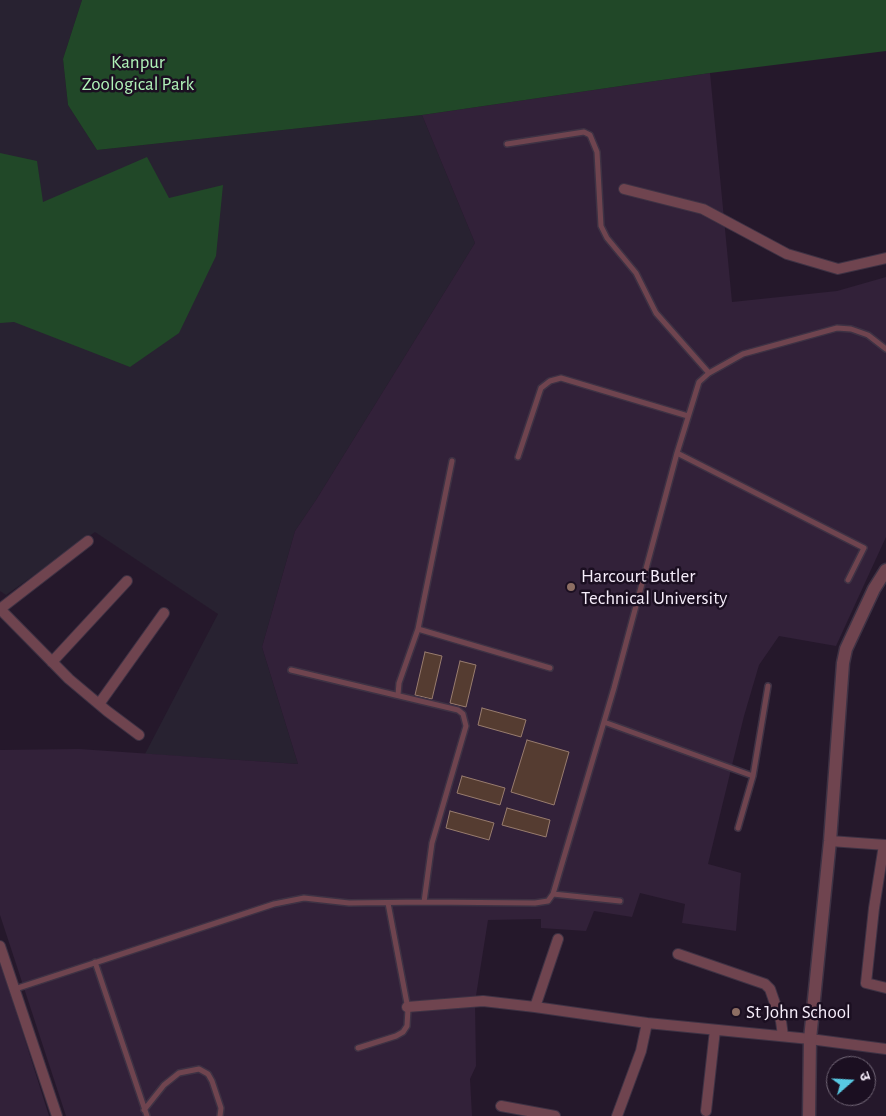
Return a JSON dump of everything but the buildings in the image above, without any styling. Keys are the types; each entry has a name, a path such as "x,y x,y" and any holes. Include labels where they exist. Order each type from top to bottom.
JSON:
{"street":[{"path":"624,189 703,209 787,254 838,269 886,258"},
{"path":"88,541 0,609 68,679 139,735"},
{"path":"809,1116 810,1039 830,841 841,683 846,649 874,589 886,570"},
{"path":"52,662 128,581"},
{"path":"99,704 164,613"},
{"path":"830,841 885,845 874,908 866,983 886,988"},
{"path":"535,1007 558,939"},
{"path":"0,946 56,1116"},
{"path":"678,954 765,984 770,989 781,1020 782,1036"},
{"path":"407,1006 483,1001 647,1024 810,1039 886,1050"},
{"path":"617,1116 641,1051 647,1024"},
{"path":"706,1112 715,1030"},
{"path":"502,1106 555,1116"}],"lane":[{"path":"507,144 584,132 590,135 597,152 601,226 607,238 636,273 656,313 708,373"},
{"path":"14,989 274,904 304,898 349,903 535,903 548,901 553,894 604,722 688,416 700,382 708,373 743,354 837,328 851,328 868,335 886,348"},
{"path":"518,457 541,388 550,381 561,378 688,416"},
{"path":"678,453 864,548 848,580"},
{"path":"398,695 399,683 418,629 452,461"},
{"path":"418,629 550,668"},
{"path":"291,670 458,710 463,714 466,726 432,843 424,902"},
{"path":"738,828 753,776 768,686"},
{"path":"604,722 753,776"},
{"path":"553,894 620,901"},
{"path":"358,1048 396,1036 403,1032 407,1026 407,1006 388,903"},
{"path":"95,962 145,1114"},
{"path":"145,1114 164,1085 180,1073 199,1069 208,1074 212,1081 221,1108 220,1116"}],"shaded area":[{"path":"0,0 82,0 63,59 68,105 97,150 422,115 475,243 295,531 262,647 298,764 145,754 218,614 95,532 6,595 0,591"},
{"name":"Harcourt Butler Technical University","path":"710,73 732,302 837,291 886,277 886,537 836,646 779,636 759,665 744,716 708,864 741,873 736,931 682,923 685,904 640,893 632,917 594,911 586,931 541,928 541,919 488,920 475,1002 476,1066 470,1079 472,1116 66,1116 0,915 0,750 79,749 298,764 262,647 295,531 475,243 422,115"},
{"path":"0,960 49,1116 0,1116"}],"green space":[{"name":"Kanpur Zoological Park","path":"82,0 886,0 886,51 710,73 422,115 97,150 68,105 63,59"},
{"path":"0,153 37,161 43,202 147,157 169,198 223,185 216,256 179,333 130,367 14,322 0,323"}],"place":[{"name":"Harcourt Butler Technical University","path":"571,587"},
{"name":"St John School","path":"736,1012"}]}
